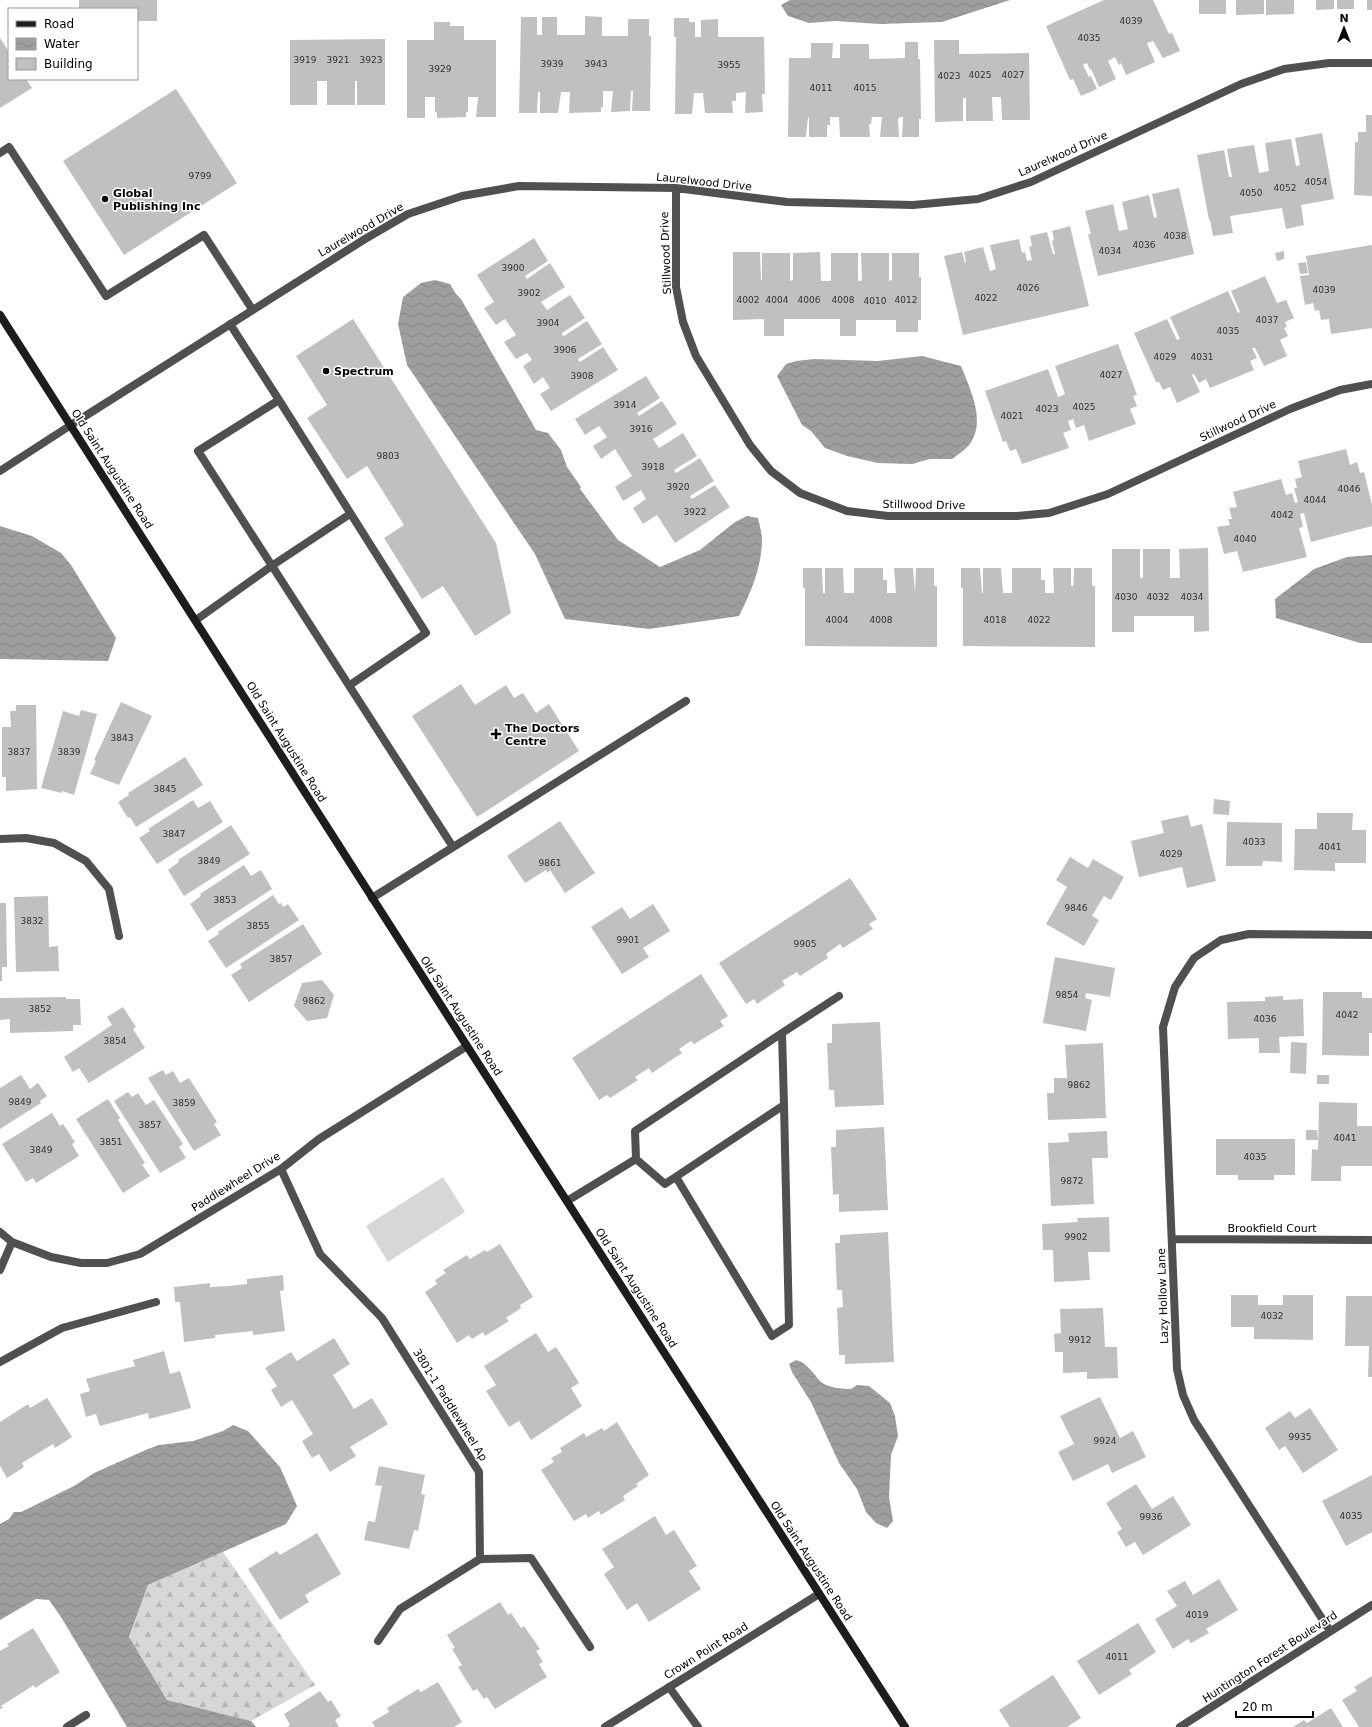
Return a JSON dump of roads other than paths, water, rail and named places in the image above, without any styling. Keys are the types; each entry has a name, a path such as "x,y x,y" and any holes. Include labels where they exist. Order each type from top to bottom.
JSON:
{"main road":[{"name":"Old Saint Augustine Road","path":"0,315 71,424 372,898 905,1727"}],"street":[{"name":"Laurelwood Drive","path":"0,471 71,424 365,239 408,214 462,196 519,186 676,188 787,202 913,205 978,199 1031,182 1241,84 1284,69 1329,63 1372,63"},
{"path":"0,153 9,147 106,296 204,235 252,309"},
{"name":"Stillwood Drive","path":"676,188 676,287 683,322 696,356 750,445 771,471 800,493 847,511 888,516 1017,516 1049,513 1108,494 1290,409 1340,390 1372,384"},
{"path":"230,324 426,633 350,685"},
{"path":"279,400 198,451 454,847"},
{"path":"196,620 273,565 350,514"},
{"path":"372,898 686,701"},
{"path":"0,838 26,838 54,843 86,861 109,889 119,936"},
{"name":"Lazy Hollow Lane","path":"1330,1631 1194,1420 1183,1395 1177,1370 1163,1027 1174,987 1194,958 1221,940 1249,934 1372,935"},
{"path":"784,1105 665,1184 636,1159 635,1131 782,1032 839,996"},
{"path":"676,1177 772,1336 789,1325 782,1032"},
{"name":"Paddlewheel Drive","path":"0,1232 12,1242 51,1257 81,1263 107,1263 140,1254 281,1169 319,1139 467,1046"},
{"path":"567,1201 636,1159"},
{"name":"3801-1 Paddlewheel Ap","path":"281,1169 320,1254 382,1318 479,1472 480,1559"},
{"name":"Brookfield Court","path":"1172,1239 1372,1240"},
{"path":"0,1270 12,1242"},
{"path":"0,1362 62,1328 156,1302"},
{"path":"378,1641 400,1609 480,1559 531,1558 590,1647"},
{"name":"Crown Point Road","path":"605,1727 819,1594"},
{"name":"Huntington Forest Boulevard","path":"1182,1727 1330,1631 1372,1606"},
{"path":"669,1687 698,1727"},
{"path":"67,1727 86,1715"}],"water":[{"path":"790,0 1010,0 942,22 880,24 835,21 809,23 788,16 781,5"},
{"path":"435,280 450,284 461,299 536,430 548,433 561,450 567,467 581,487 580,489 618,540 660,567 700,550 735,522 747,516 758,518 762,536 762,549 752,588 739,616 649,629 565,619 535,554 407,365 398,324 403,297 421,283"},
{"path":"922,356 961,366 972,395 977,416 977,426 974,436 969,445 952,459 930,459 912,464 878,463 847,456 825,448 811,431 802,425 777,376 786,364 796,361 814,359 878,361"},
{"path":"0,526 32,536 61,553 71,565 116,638 108,661 0,659"},
{"path":"1372,555 1372,643 1360,643 1276,618 1275,599 1314,569 1347,557"},
{"path":"796,1360 807,1366 821,1382 828,1386 851,1389 857,1385 869,1386 890,1403 895,1416 898,1436 891,1455 889,1497 893,1521 887,1528 876,1523 866,1512 857,1489 839,1463 811,1402 792,1372 789,1364"},
{"path":"233,1425 248,1431 280,1467 297,1506 286,1524 148,1585 129,1637 167,1700 251,1721 256,1727 127,1727 61,1617 49,1600 36,1599 0,1620 0,1524 9,1519 14,1512 21,1512 74,1486 94,1473 148,1449 159,1445 193,1441 223,1431"}],"place":[{"name":"Global Publishing Inc","path":"105,199"},
{"name":"Spectrum","path":"326,371"},
{"name":"The Doctors Centre","path":"496,734"}]}
